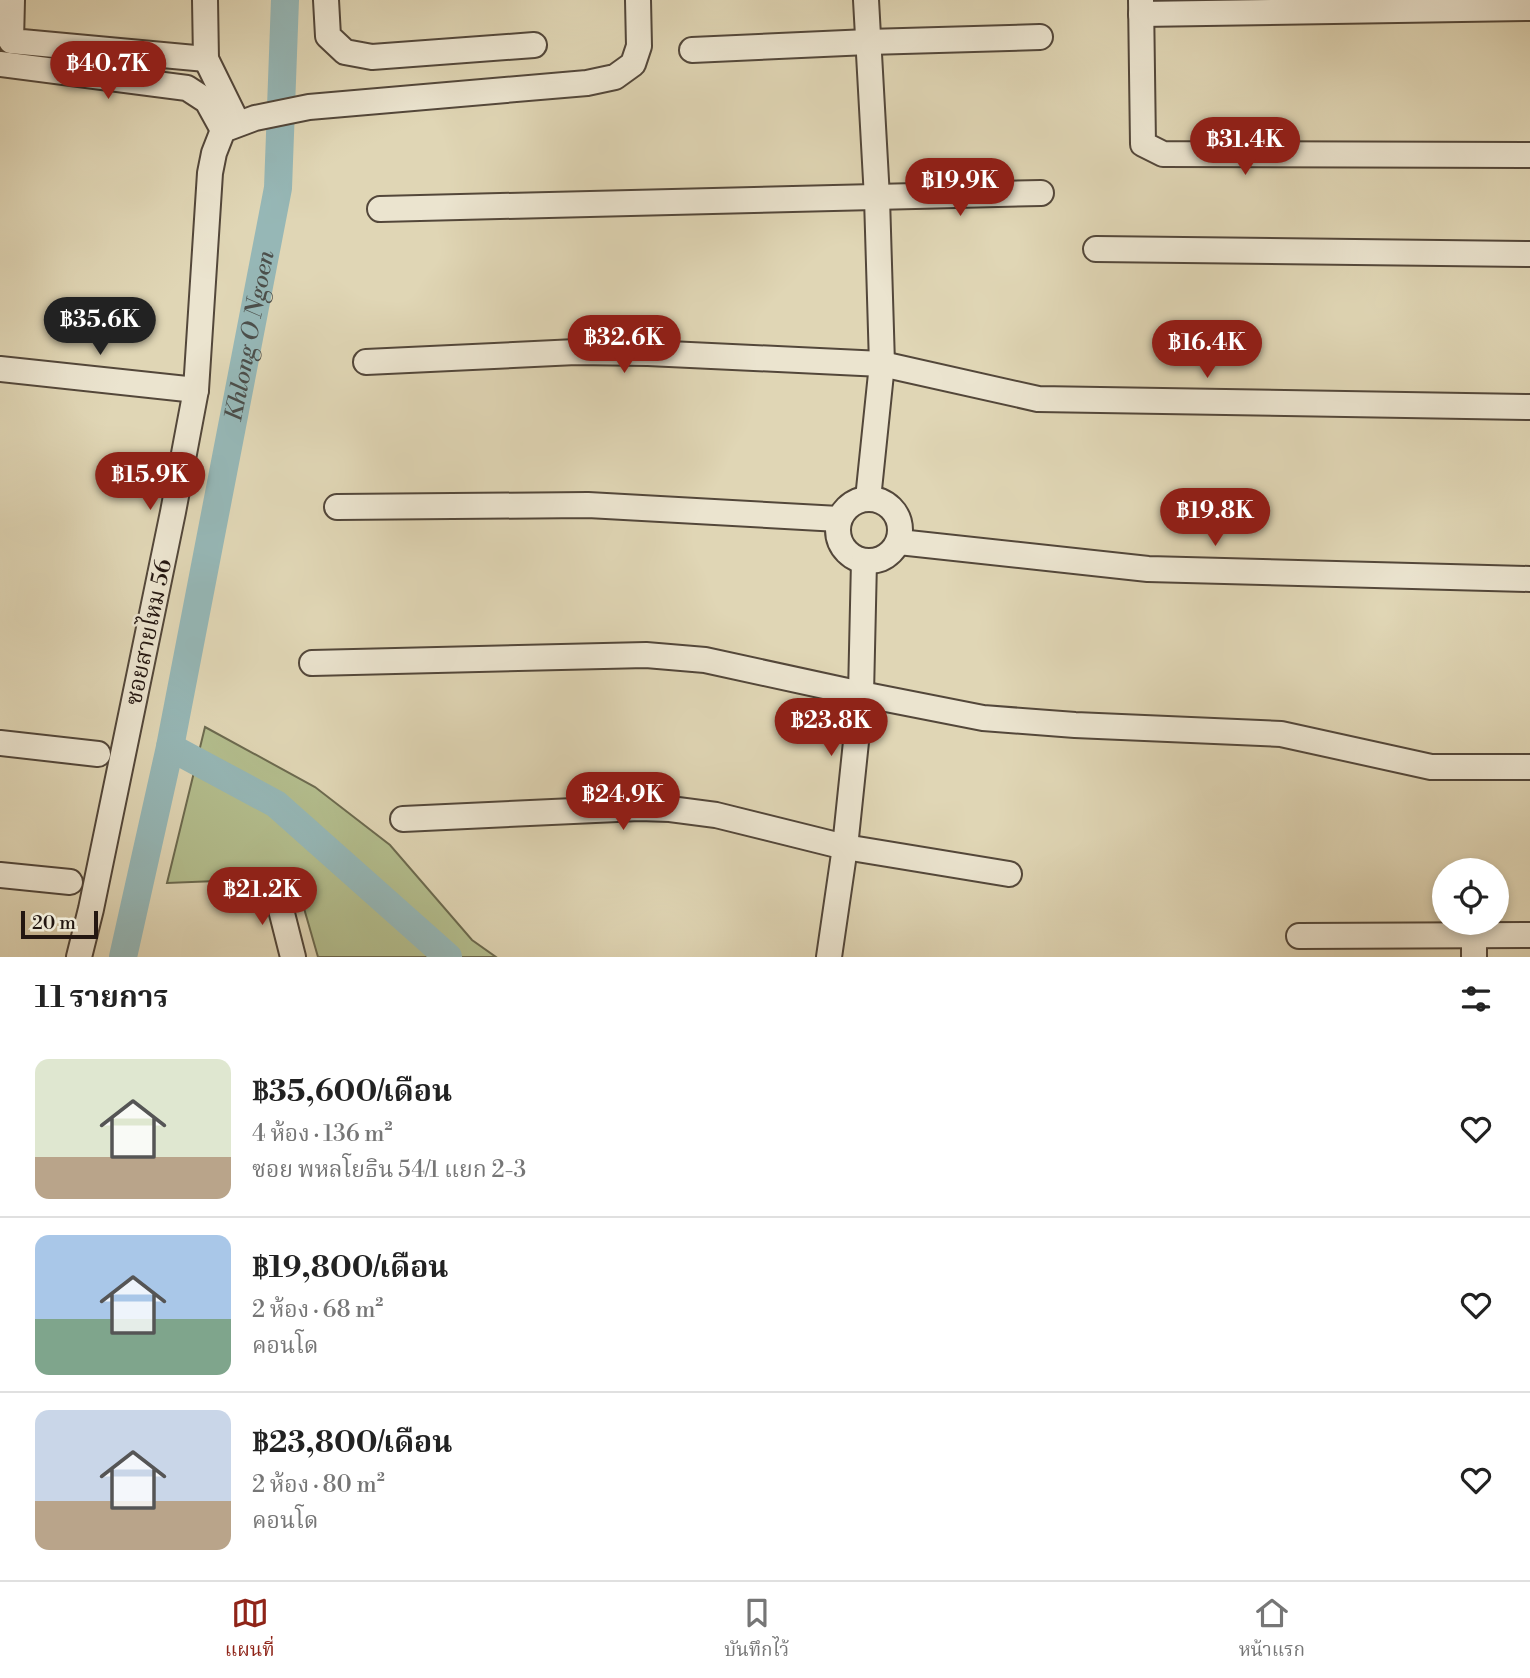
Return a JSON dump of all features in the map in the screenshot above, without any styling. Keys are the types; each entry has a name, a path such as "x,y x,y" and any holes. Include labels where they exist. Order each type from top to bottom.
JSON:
{"street":[{"path":"12,0 11,41 206,59"},
{"path":"205,0 206,59 238,124"},
{"path":"326,0 328,36 345,51 372,57 534,45"},
{"path":"238,124 309,107 587,83 615,77 633,64 639,46 638,0"},
{"path":"866,0 877,198 882,364 868,499"},
{"path":"1530,8 1141,7 1143,144 1163,155 1530,155"},
{"path":"692,50 1040,37"},
{"path":"0,64 187,88 238,124"},
{"name":"ซอยสายไหม 56","path":"79,957 103,854 173,512 195,390 210,173 214,153 238,124"},
{"path":"380,209 1041,193"},
{"path":"1096,249 1530,254"},
{"path":"366,362 608,351 882,364 1038,399 1530,407"},
{"path":"0,369 195,390"},
{"path":"868,499 880,501 898,517 899,542 892,552 882,559 870,562 858,560 847,554 840,544 837,532 839,519 846,509 856,502 868,499"},
{"path":"337,507 588,505 839,519"},
{"path":"899,542 1148,569 1530,579"},
{"path":"829,957 845,847 861,694 864,561"},
{"path":"313,663 646,655 705,660 983,718 1026,723 1281,734 1431,767 1530,767"},
{"path":"0,743 98,754"},
{"path":"402,819 639,808 670,809 716,815 845,847 1009,874"},
{"path":"0,875 70,882"},
{"path":"275,886 293,957"},
{"path":"1299,936 1474,946 1530,935"}],"green space":[{"path":"205,727 315,787 390,845 472,940 496,957 318,957 293,870 217,881 167,883"}],"waterway":[{"name":"Khlong O Ngoen","path":"123,957 170,747 278,188 285,0"},
{"path":"170,747 276,804 448,957"}]}
